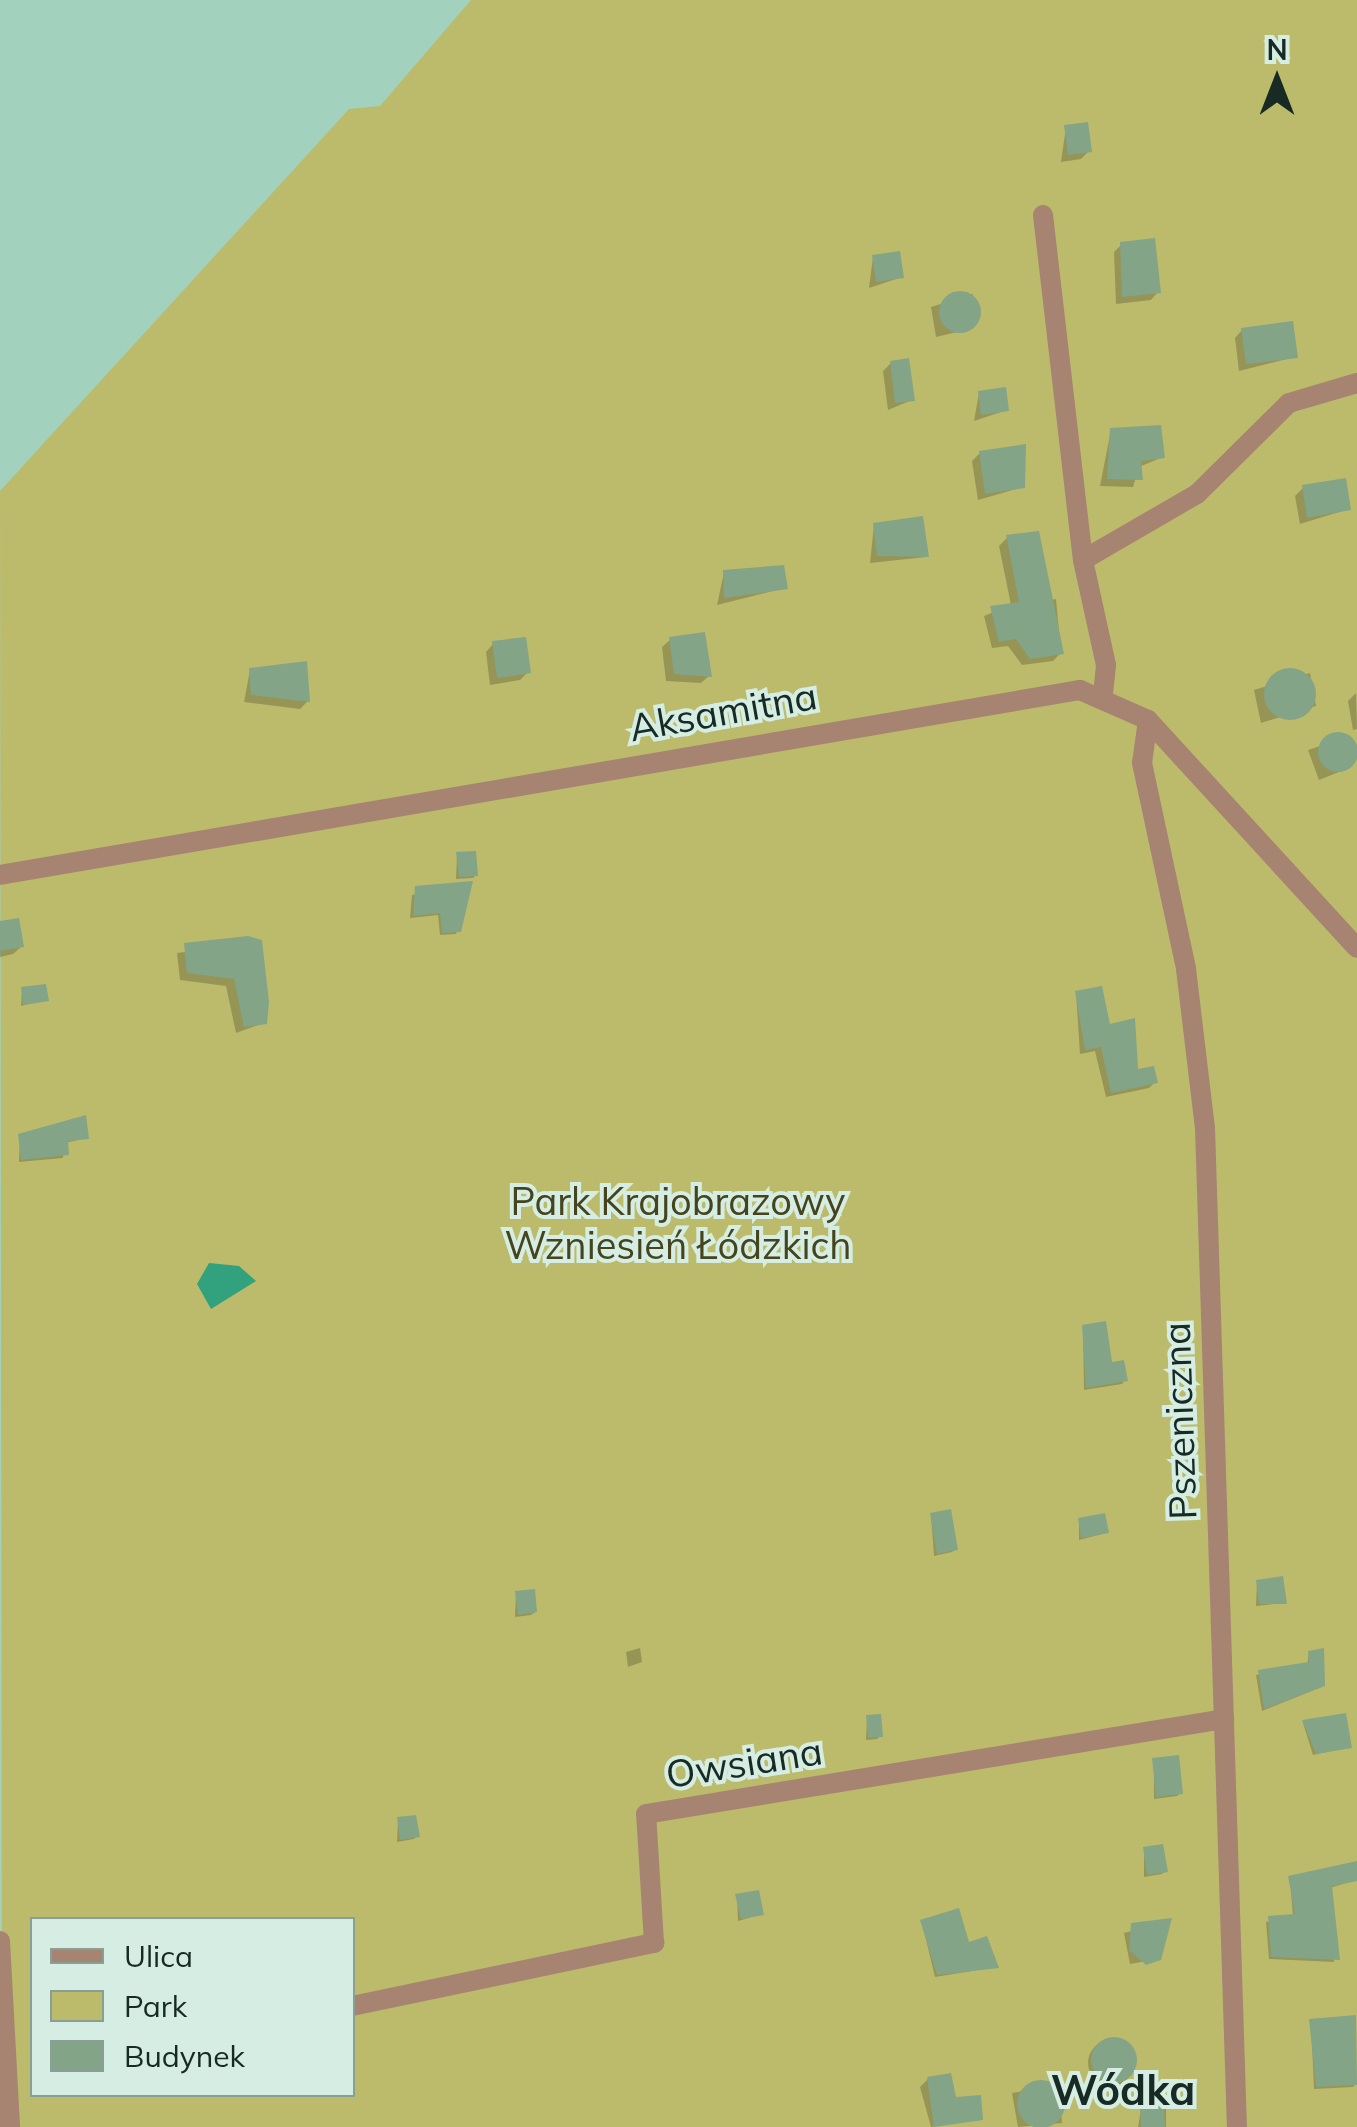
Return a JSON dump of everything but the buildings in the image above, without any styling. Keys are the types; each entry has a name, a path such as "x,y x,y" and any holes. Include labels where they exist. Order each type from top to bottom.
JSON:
{"street":[{"path":"1044,215 1084,560 1106,665 1103,694 1148,720 1357,948"},
{"path":"1084,560 1197,494 1289,404 1357,383"},
{"name":"Aksamitna","path":"0,875 1024,695 1103,694"},
{"name":"Pszeniczna","path":"1148,720 1142,763 1186,970 1205,1128 1236,2127"},
{"name":"Owsiana","path":"355,2005 654,1943 646,1814 1224,1719"},
{"path":"0,1940 22,2063 10,2127"}],"green space":[{"name":"Park Krajobrazowy Wzniesień Łódzkich","path":"471,0 1357,0 1357,2127 2,2127 0,491 349,109 380,106"}],"shaded area":[{"path":"209,1263 239,1266 256,1281 211,1309 197,1284"}],"district":[{"name":"Wódka","path":"1123,2090"}]}
